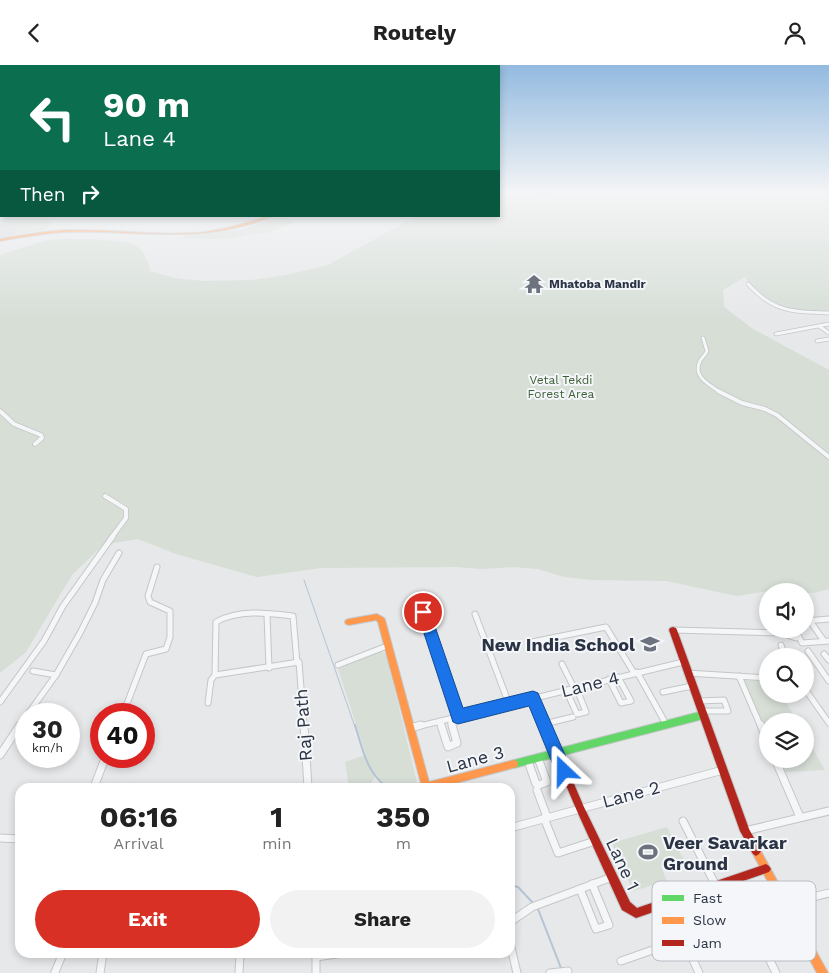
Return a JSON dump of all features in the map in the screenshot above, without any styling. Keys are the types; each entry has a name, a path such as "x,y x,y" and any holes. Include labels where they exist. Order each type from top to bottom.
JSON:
{"street":[{"path":"0,241 17,236"},
{"path":"748,284 764,302 776,308 798,312 829,313"},
{"path":"776,334 829,324"},
{"path":"819,326 829,333"},
{"path":"703,338 707,348 706,353 699,360 700,379 729,397 777,415 829,457"},
{"path":"818,341 829,339"},
{"path":"0,411 14,424 41,435 42,438 35,443"},
{"path":"0,702 44,641 62,606 126,518 126,509 106,496"},
{"path":"36,703 56,675 92,609 103,580 119,553"},
{"path":"127,703 146,654 166,649 170,637 170,611 150,602 148,596 157,567"},
{"path":"423,612 458,716"},
{"path":"208,703 211,680 215,675 216,622 235,614 267,615 269,667"},
{"path":"475,614 509,704"},
{"name":"Raj Path","path":"267,615 293,617 308,783"},
{"name":"Lane 3","path":"349,622 379,617 425,783"},
{"path":"814,620 829,619"},
{"path":"532,642 606,627 666,724"},
{"path":"814,628 826,641"},
{"path":"759,632 673,630 745,831 773,881"},
{"path":"800,638 802,643 826,641"},
{"path":"338,665 388,646"},
{"path":"824,654 829,660"},
{"path":"814,659 827,675 829,681"},
{"name":"Lane 4","path":"441,723 450,721 458,716 683,662"},
{"path":"215,675 298,663"},
{"path":"562,664 586,712 577,714 566,690"},
{"path":"33,671 56,675"},
{"path":"687,673 759,677"},
{"path":"739,676 759,722"},
{"path":"609,679 621,703 631,701 618,677"},
{"path":"663,692 692,686"},
{"name":"Lane 1","path":"533,698 580,808 626,906 636,913 652,908"},
{"path":"697,701 724,700 728,711 702,713"},
{"path":"814,702 829,723"},
{"name":"Lane 3","path":"442,783 528,762 702,713"},
{"path":"544,724 573,717"},
{"path":"410,728 441,723 448,747 457,743 450,721"},
{"path":"0,755 15,733"},
{"path":"528,762 536,784 539,785 547,782 539,759"},
{"path":"96,783 101,768"},
{"path":"779,768 800,817"},
{"name":"Lane 2","path":"515,827 723,770"},
{"path":"537,790 558,853 595,841"},
{"path":"745,831 829,811"},
{"path":"683,821 713,881"},
{"path":"0,838 15,839"},
{"name":"Lane 1","path":"731,881 766,869"},
{"path":"515,919 539,904 612,877"},
{"path":"580,889 596,929 609,925 592,884"},
{"path":"816,896 829,893"},
{"path":"621,961 652,951"},
{"path":"55,972 60,958"},
{"path":"100,973 102,958"},
{"path":"239,973 240,958"},
{"path":"316,958 316,973"},
{"path":"513,958 516,973"},
{"path":"816,960 823,973"},
{"path":"693,961 699,973"},
{"path":"770,961 776,973"},
{"path":"554,973 568,971"}],"green space":[{"path":"185,236 240,236 227,239 183,238"},
{"name":"Vetal Tekdi Forest Area","path":"379,236 829,236 829,312 791,309 774,304 756,290 745,278 750,274 723,290 724,307 753,329 829,370 829,589 814,593 814,583 759,583 759,592 737,596 666,581 592,580 564,577 538,569 514,567 482,569 457,567 321,568 257,577 176,554 138,539 103,545 72,575 26,652 0,673 0,255 55,239 107,240 135,245 146,257 150,271 174,278 203,281 253,280 286,275 328,265"},
{"path":"381,651 386,654 417,783 383,783 375,777 371,783 348,783 345,762 366,755 338,669"},
{"path":"743,680 759,681 759,703 786,703 792,713 759,713 759,715"},
{"path":"814,751 825,770 786,772 784,768 814,768"},
{"name":"Veer Savarkar Ground","path":"667,827 684,860 661,867 667,881 652,881 652,885 633,891 612,843"}],"waterway":[{"path":"304,580 355,727"},
{"path":"355,725 370,767 381,783"},
{"path":"515,886 534,904"},
{"path":"538,909 561,968"}],"traffic: fast":[{"path":"514,764 703,715"}],"traffic: slow":[{"path":"0,240 18,236"},
{"path":"349,622 377,617 381,620 425,783"},
{"path":"441,783 514,764"},
{"path":"756,851 772,881"},
{"path":"816,960 823,973"}],"traffic: jam":[{"path":"673,630 745,831 756,851"},
{"path":"533,698 580,808 626,906 636,913 652,908"},
{"path":"731,881 766,869"}],"place":[{"name":"Mhatoba Mandir","path":"534,284"},
{"name":"New India School","path":"650,644"},
{"name":"Veer Savarkar Ground","path":"648,852"}],"route":[{"path":"423,612 458,716 533,698 564,771"}]}
